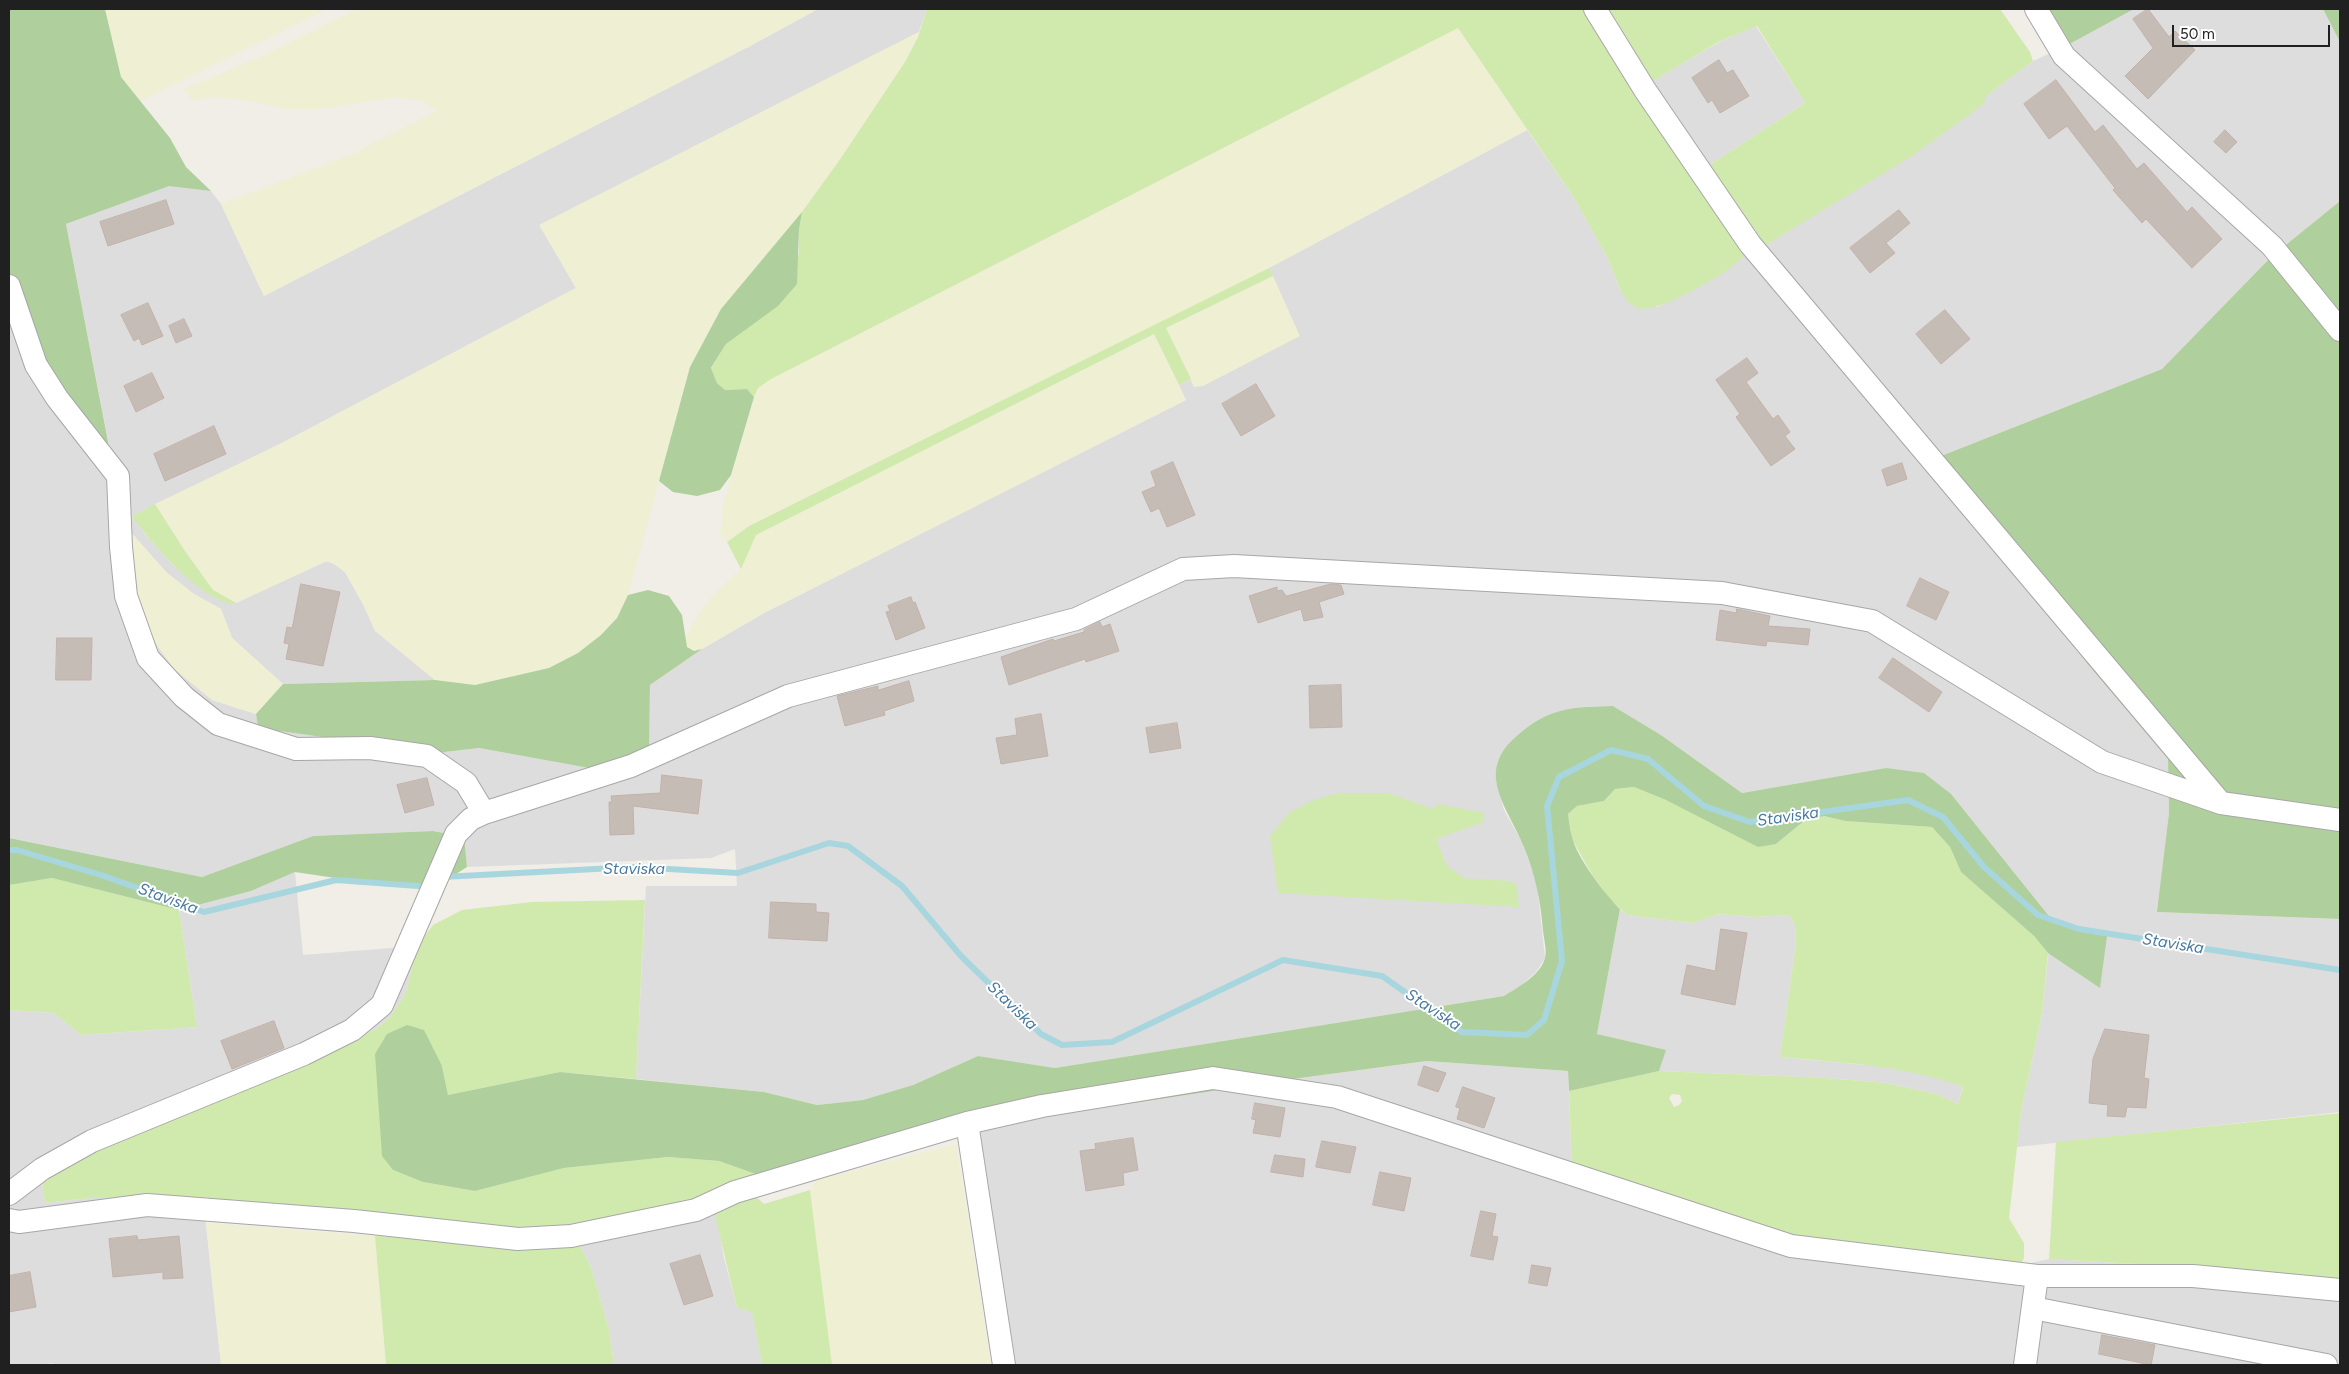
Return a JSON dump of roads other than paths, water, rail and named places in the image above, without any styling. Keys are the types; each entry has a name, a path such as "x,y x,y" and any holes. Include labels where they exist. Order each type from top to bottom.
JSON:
{"street":[{"path":"1595,9 1646,90 1750,244 2221,804"},
{"path":"2036,9 2064,56 2272,246 2340,330"},
{"path":"9,286 36,365 57,398 118,476 121,547 126,596 148,658 184,697 218,724 296,749 370,748 427,756 466,783 484,812"},
{"path":"9,1194 42,1169 92,1141 304,1054 352,1030 382,1005 456,834 471,819 484,812 631,766 788,696 1076,619 1182,569 1234,566 1722,593 1872,621 2102,762 2221,804 2340,820"},
{"path":"9,1220 19,1222 146,1205 354,1221 518,1239 571,1236 696,1210 735,1192 967,1123 1042,1106 1213,1078 1337,1097 1791,1246 2037,1276 2193,1276 2340,1290"},
{"path":"967,1123 1004,1365"},
{"path":"2025,1365 2037,1276"},
{"path":"2033,1308 2326,1365"}],"waterway":[{"name":"Staviska","path":"442,877 634,867 738,873 829,843 848,846 902,886 961,956 1041,1034 1062,1045 1112,1042 1283,960 1382,976 1462,1032 1527,1035 1544,1020 1562,961 1547,806 1559,777 1611,750 1648,759 1704,806 1750,822 1908,800 1943,817 1984,867 2038,915 2079,929 2340,970"},
{"name":"Staviska","path":"9,850 17,850 104,876 204,912 336,880 418,886"}]}
